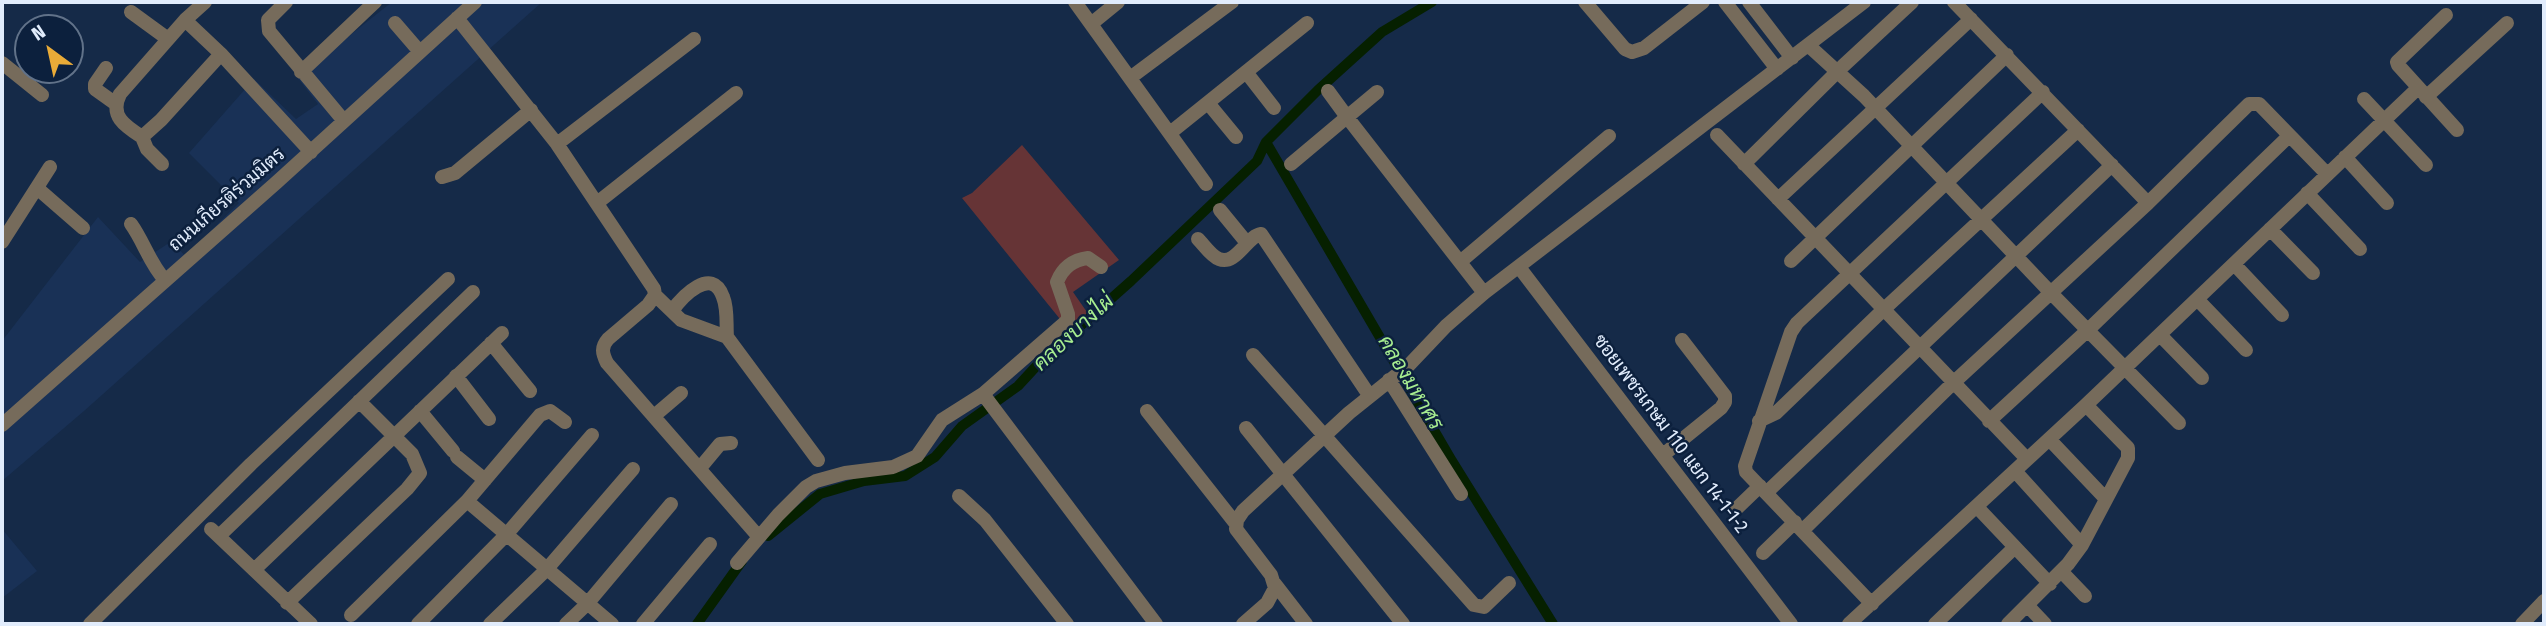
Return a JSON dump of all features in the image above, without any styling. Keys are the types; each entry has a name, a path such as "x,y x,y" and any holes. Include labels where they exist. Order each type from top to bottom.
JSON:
{"street":[{"path":"162,164 147,149 142,137 122,122 116,104 128,85 168,39 205,2"},
{"path":"286,2 272,15 266,25 268,31 344,121"},
{"path":"301,72 375,2"},
{"name":"ถนนเกียรติร่วมมิตร","path":"2,425 311,152 475,2"},
{"path":"1075,2 1206,184"},
{"path":"1091,24 1118,2"},
{"path":"1130,78 1232,2"},
{"path":"1585,2 1625,49 1632,52 1644,48 1703,2"},
{"path":"1725,2 1777,69"},
{"path":"1236,524 1243,511 1369,395 1409,365 1446,326 1484,293 1864,2"},
{"path":"1744,164 1912,2"},
{"path":"1954,2 2148,203"},
{"path":"1739,20 1756,4 1792,58"},
{"path":"128,6 168,39"},
{"path":"2445,15 2397,62 2457,130"},
{"path":"457,18 557,144 656,295 691,325 727,337"},
{"path":"1778,199 1971,19"},
{"path":"185,20 221,54 311,152"},
{"path":"395,23 420,52"},
{"path":"1170,133 1307,23"},
{"path":"1850,624 2086,405 2384,121 2507,23"},
{"path":"557,144 694,39"},
{"path":"1812,42 2179,423"},
{"path":"142,137 221,54"},
{"path":"1791,261 2007,55"},
{"path":"2,63 42,95"},
{"path":"106,68 94,84 95,89 116,104"},
{"path":"1246,72 1274,108"},
{"path":"1328,91 1484,293"},
{"path":"1291,164 1377,92"},
{"path":"1872,604 1745,469 1759,421 1793,328 2043,92"},
{"path":"597,203 736,93"},
{"path":"2364,99 2426,165"},
{"path":"1208,103 1236,137"},
{"path":"1763,553 1799,526 2148,203 2249,104 2259,104 2327,174"},
{"path":"442,177 455,173 531,110"},
{"path":"1759,421 1776,413 2078,130"},
{"path":"1717,135 1952,384 2027,459"},
{"path":"1460,262 1609,136"},
{"path":"1989,421 2290,136"},
{"path":"2345,157 2387,202"},
{"path":"1734,511 1763,490 2112,165"},
{"path":"2,242 50,167"},
{"path":"37,188 83,228"},
{"path":"2307,193 2360,249"},
{"path":"1220,210 1247,243"},
{"path":"131,224 157,271 165,280"},
{"path":"2270,229 2313,273"},
{"path":"1198,239 1216,258 1228,260 1258,233 1261,234 1369,395"},
{"path":"737,563 758,536 806,487 816,481 845,473 893,467 911,460 926,445 942,420 988,400 1068,320 1057,282 1066,268 1073,261 1088,258 1101,268"},
{"path":"2234,264 2282,314"},
{"name":"ซอยเพชรเกษม 110 แยก 14-1-1-2","path":"1519,267 1791,624"},
{"path":"90,624 251,464 448,279"},
{"path":"672,311 688,291 697,286 713,285 719,289 723,297 727,337 818,460"},
{"path":"312,624 215,533 473,292"},
{"path":"656,295 608,339 603,349 607,363 758,536"},
{"path":"2197,299 2246,349"},
{"path":"2160,335 2202,378"},
{"path":"254,570 496,338 530,391"},
{"path":"1663,455 1725,402 1725,396 1682,340"},
{"path":"1252,355 1474,605 1484,607 1509,583"},
{"path":"456,376 489,419"},
{"path":"1393,377 1461,494"},
{"path":"654,416 681,393"},
{"path":"988,400 1156,624"},
{"path":"287,603 420,473 417,463 394,435 359,401"},
{"path":"2007,624 2062,572 2082,545 2129,453 2125,444 2086,405"},
{"path":"419,411 455,454 485,480"},
{"path":"351,615 467,501 540,415 551,411 565,422"},
{"path":"1147,411 1236,524 1239,534 1306,624"},
{"path":"1245,428 1403,624"},
{"path":"418,624 506,536 592,435"},
{"path":"2049,439 2105,498"},
{"path":"700,468 720,444 731,443"},
{"path":"490,624 546,570 633,469"},
{"path":"2015,471 2082,545"},
{"path":"959,496 985,520 1067,624"},
{"path":"467,501 612,624"},
{"path":"566,624 587,604 671,504"},
{"path":"1977,507 2050,584"},
{"path":"643,624 710,544"},
{"path":"1934,624 2015,547"},
{"path":"2062,572 2085,596"},
{"path":"1243,624 1267,603 1274,593 1275,583"},
{"path":"2522,624 2544,601"},
{"path":"2027,605 2045,624"}],"shaded area":[{"path":"392,2 542,2 2,481 2,341 98,217 140,262 172,241 185,256 239,203 189,153 254,79 296,119 318,104 297,77"},
{"path":"1022,145 1119,260 1073,292 1089,315 1068,329 962,198 972,193"},
{"path":"2,529 37,571 2,598"}],"waterway":[{"name":"คลองบางไผ่","path":"768,536 820,494 864,481 905,476 935,457 962,426 1018,386 1042,360 1131,281 1257,161 1266,142 1318,90 1382,32 1432,2"},
{"name":"คลองมหาศร","path":"1266,142 1452,461 1553,624"},
{"name":"คลองบางไผ่","path":"697,624 742,561"}]}
